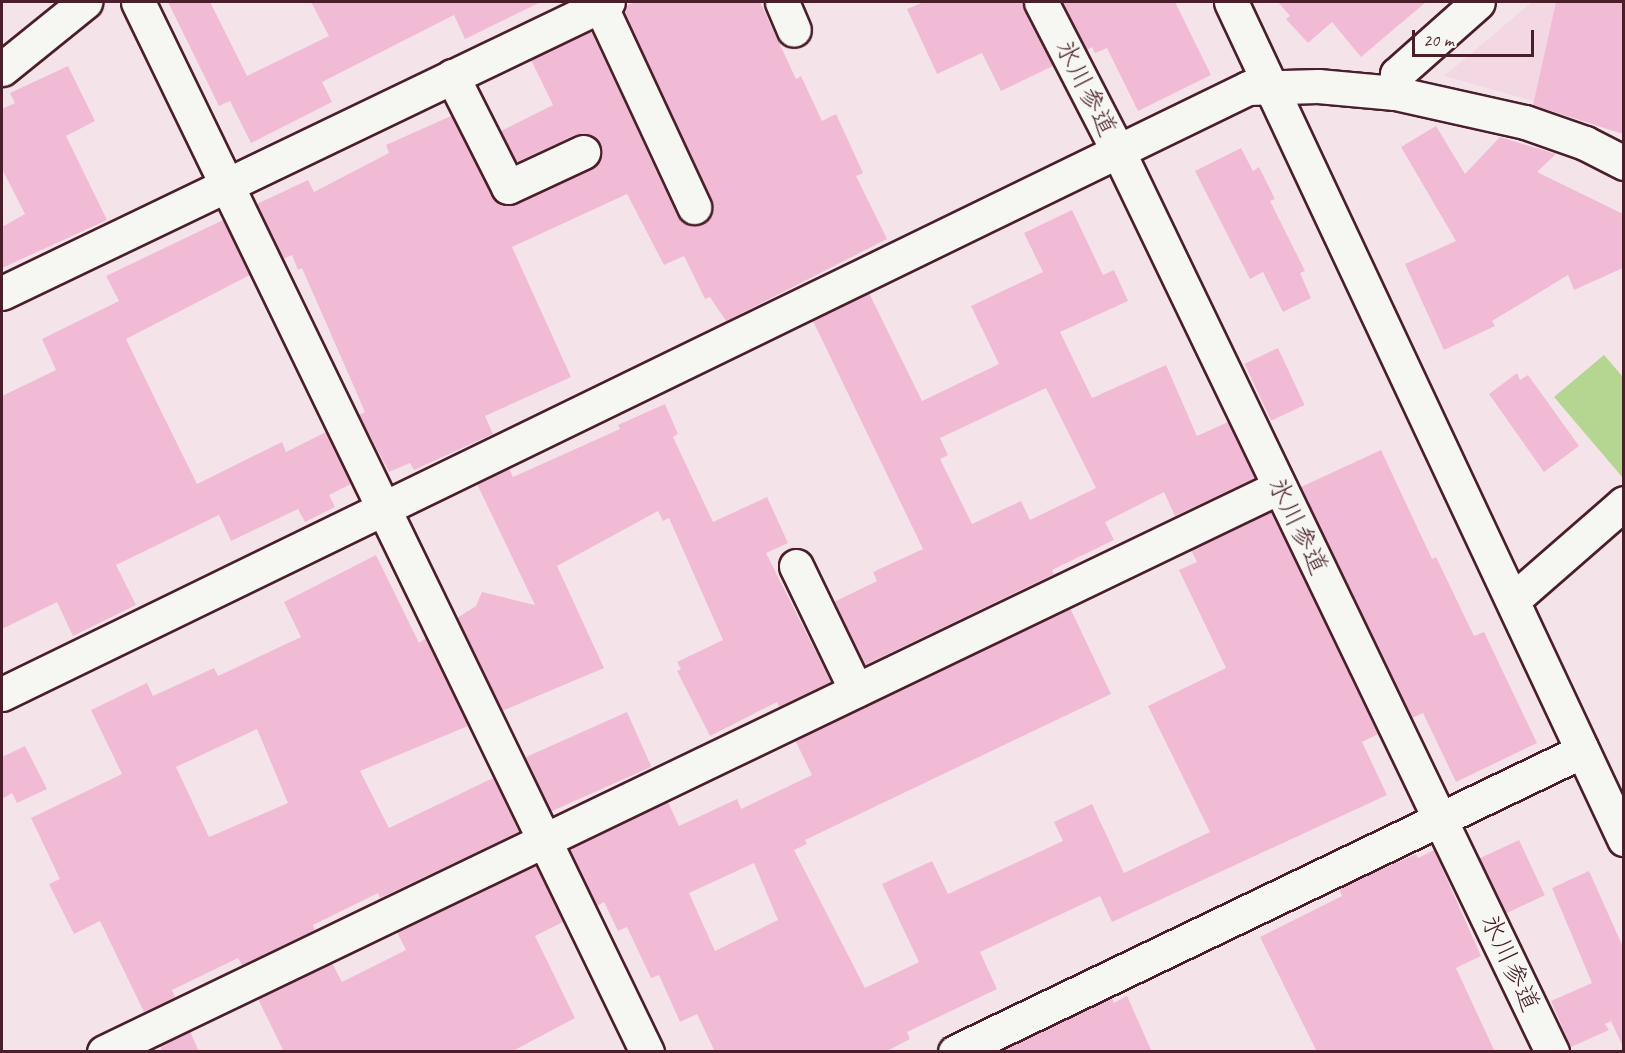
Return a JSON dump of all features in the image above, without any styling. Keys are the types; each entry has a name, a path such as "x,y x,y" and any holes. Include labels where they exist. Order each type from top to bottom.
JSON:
{"street":[{"path":"2,69 85,2"},
{"path":"138,2 546,839 647,1052"},
{"name":"氷川参道","path":"1041,2 1119,153 1279,487 1442,818 1552,1052"},
{"path":"1231,2 1273,86 1365,289 1514,599 1623,839"},
{"path":"1395,93 1397,74 1478,2"},
{"path":"2,293 604,3 694,207"},
{"path":"452,76 508,187 583,152"},
{"path":"2,694 383,507 1119,153 1248,88 1273,86 1395,93 1525,122 1585,142 1623,163"},
{"path":"104,1052 1279,487"},
{"path":"1514,599 1623,503"},
{"path":"796,566 856,690"},
{"path":"956,1052 1582,751"}],"shaded area":[{"path":"1532,2 1623,2 1623,131 1604,121 1444,76"}],"green space":[{"path":"1604,355 1623,377 1623,478 1554,397"}],"building":[{"path":"168,2 210,2 247,76 329,36 311,2 541,2 465,39 454,15 322,82 332,102 251,143 230,101 219,106"},
{"path":"635,2 760,2 796,79 801,76 822,121 836,114 863,173 856,176 887,239 726,321 710,297 705,299 684,256 664,265 627,194 512,247 571,377 485,416 493,434 414,470 410,463 389,472 359,415 365,412 302,268 298,270 292,255 283,259 257,204 308,180 314,192 389,153 386,145 451,116 498,203 516,204 591,169 602,153 593,136 575,135 517,162 501,131 553,105 531,60 591,31 677,215 692,226 702,224 710,217 711,200 624,12 626,6"},
{"path":"924,2 1022,2 1053,66 1001,91 982,53 937,74 907,9"},
{"path":"1062,2 1175,2 1211,75 1138,111 1107,48 1095,53 1092,47 1087,50"},
{"path":"1278,2 1426,2 1361,57 1332,22 1308,43 1286,19 1290,16"},
{"path":"1556,2 1623,2 1623,134 1533,105"},
{"path":"68,66 95,121 66,136 107,220 2,268 2,227 25,214 2,169 2,109 15,103 10,93"},
{"path":"1436,126 1465,174 1500,137 1556,154 1537,172 1623,214 1623,268 1574,290 1568,275 1492,321 1495,326 1444,350 1405,264 1456,241 1401,147"},
{"path":"1241,148 1253,171 1259,167 1275,199 1270,201 1305,271 1300,273 1311,298 1283,312 1263,272 1250,279 1195,171"},
{"path":"1072,210 1103,275 1114,270 1128,301 1060,332 1092,398 1166,365 1197,436 1228,422 1255,478 1175,516 1164,492 1105,522 1114,540 1052,570 1054,574 865,665 834,602 877,581 873,572 923,549 813,321 869,293 922,401 999,364 971,306 1043,272 1024,233","holes":["1046,388 1096,488 1030,520 1021,501 972,524 940,459 948,455 940,438"]},
{"path":"223,220 250,275 126,339 158,405 197,484 282,442 286,452 326,432 351,484 329,495 335,507 305,522 298,509 231,541 219,515 116,565 136,605 73,636 57,602 2,629 2,396 56,370 42,339 119,301 106,276"},
{"path":"1278,348 1305,405 1271,421 1244,364"},
{"path":"1517,373 1520,380 1528,375 1579,446 1544,472 1489,394"},
{"path":"665,404 678,434 673,437 713,522 767,497 788,543 766,553 831,682 779,707 777,702 710,736 677,671 681,669 677,662 723,640 669,518 663,521 658,511 557,566 604,668 502,711 457,618 476,606 482,592 535,605 477,484 509,468 513,477 620,429 618,425"},
{"path":"1381,450 1432,559 1436,557 1474,636 1484,632 1537,743 1456,782 1423,713 1412,718 1301,487"},
{"path":"1271,512 1378,734 1362,742 1387,795 1112,922 1100,896 980,952 997,989 907,1032 910,1039 885,1052 715,1052 697,1014 680,1022 659,975 651,978 627,927 618,931 604,902 597,906 569,849 668,802 679,826 737,799 741,809 812,775 795,740 1070,608 1111,694 805,840 807,844 794,850 865,988 919,962 882,884 932,861 948,894 1063,841 1054,822 1092,804 1124,873 1210,832 1148,706 1226,668 1179,570 1197,562 1191,550","holes":["754,863 778,920 715,951 689,893"]},
{"path":"376,555 419,643 426,638 468,726 360,771 389,828 493,778 519,832 380,898 378,893 313,925 315,930 242,965 238,958 172,990 175,997 144,1012 100,921 74,934 49,884 60,879 31,818 122,774 91,710 147,683 153,696 214,668 218,676 301,637 284,602","holes":["257,729 288,803 209,837 176,767"]},
{"path":"627,712 651,767 550,812 526,757"},
{"path":"25,746 47,789 17,803 12,793 2,799 2,757"},
{"path":"1519,840 1545,895 1505,914 1479,859"},
{"path":"1434,850 1481,956 1456,968 1495,1052 1317,1052 1260,937 1342,896 1339,888 1416,854 1418,858"},
{"path":"536,865 563,922 535,936 575,1018 511,1052 284,1052 258,999 332,963 342,982 406,950 397,932"},
{"path":"1589,871 1623,947 1623,1047 1611,1021 1605,1024 1609,1030 1571,1047 1551,1001 1592,983 1552,888"},
{"path":"1127,996 1152,1052 999,1052 1112,998 1114,1003"},
{"path":"190,1031 199,1052 162,1052 160,1046"}]}
